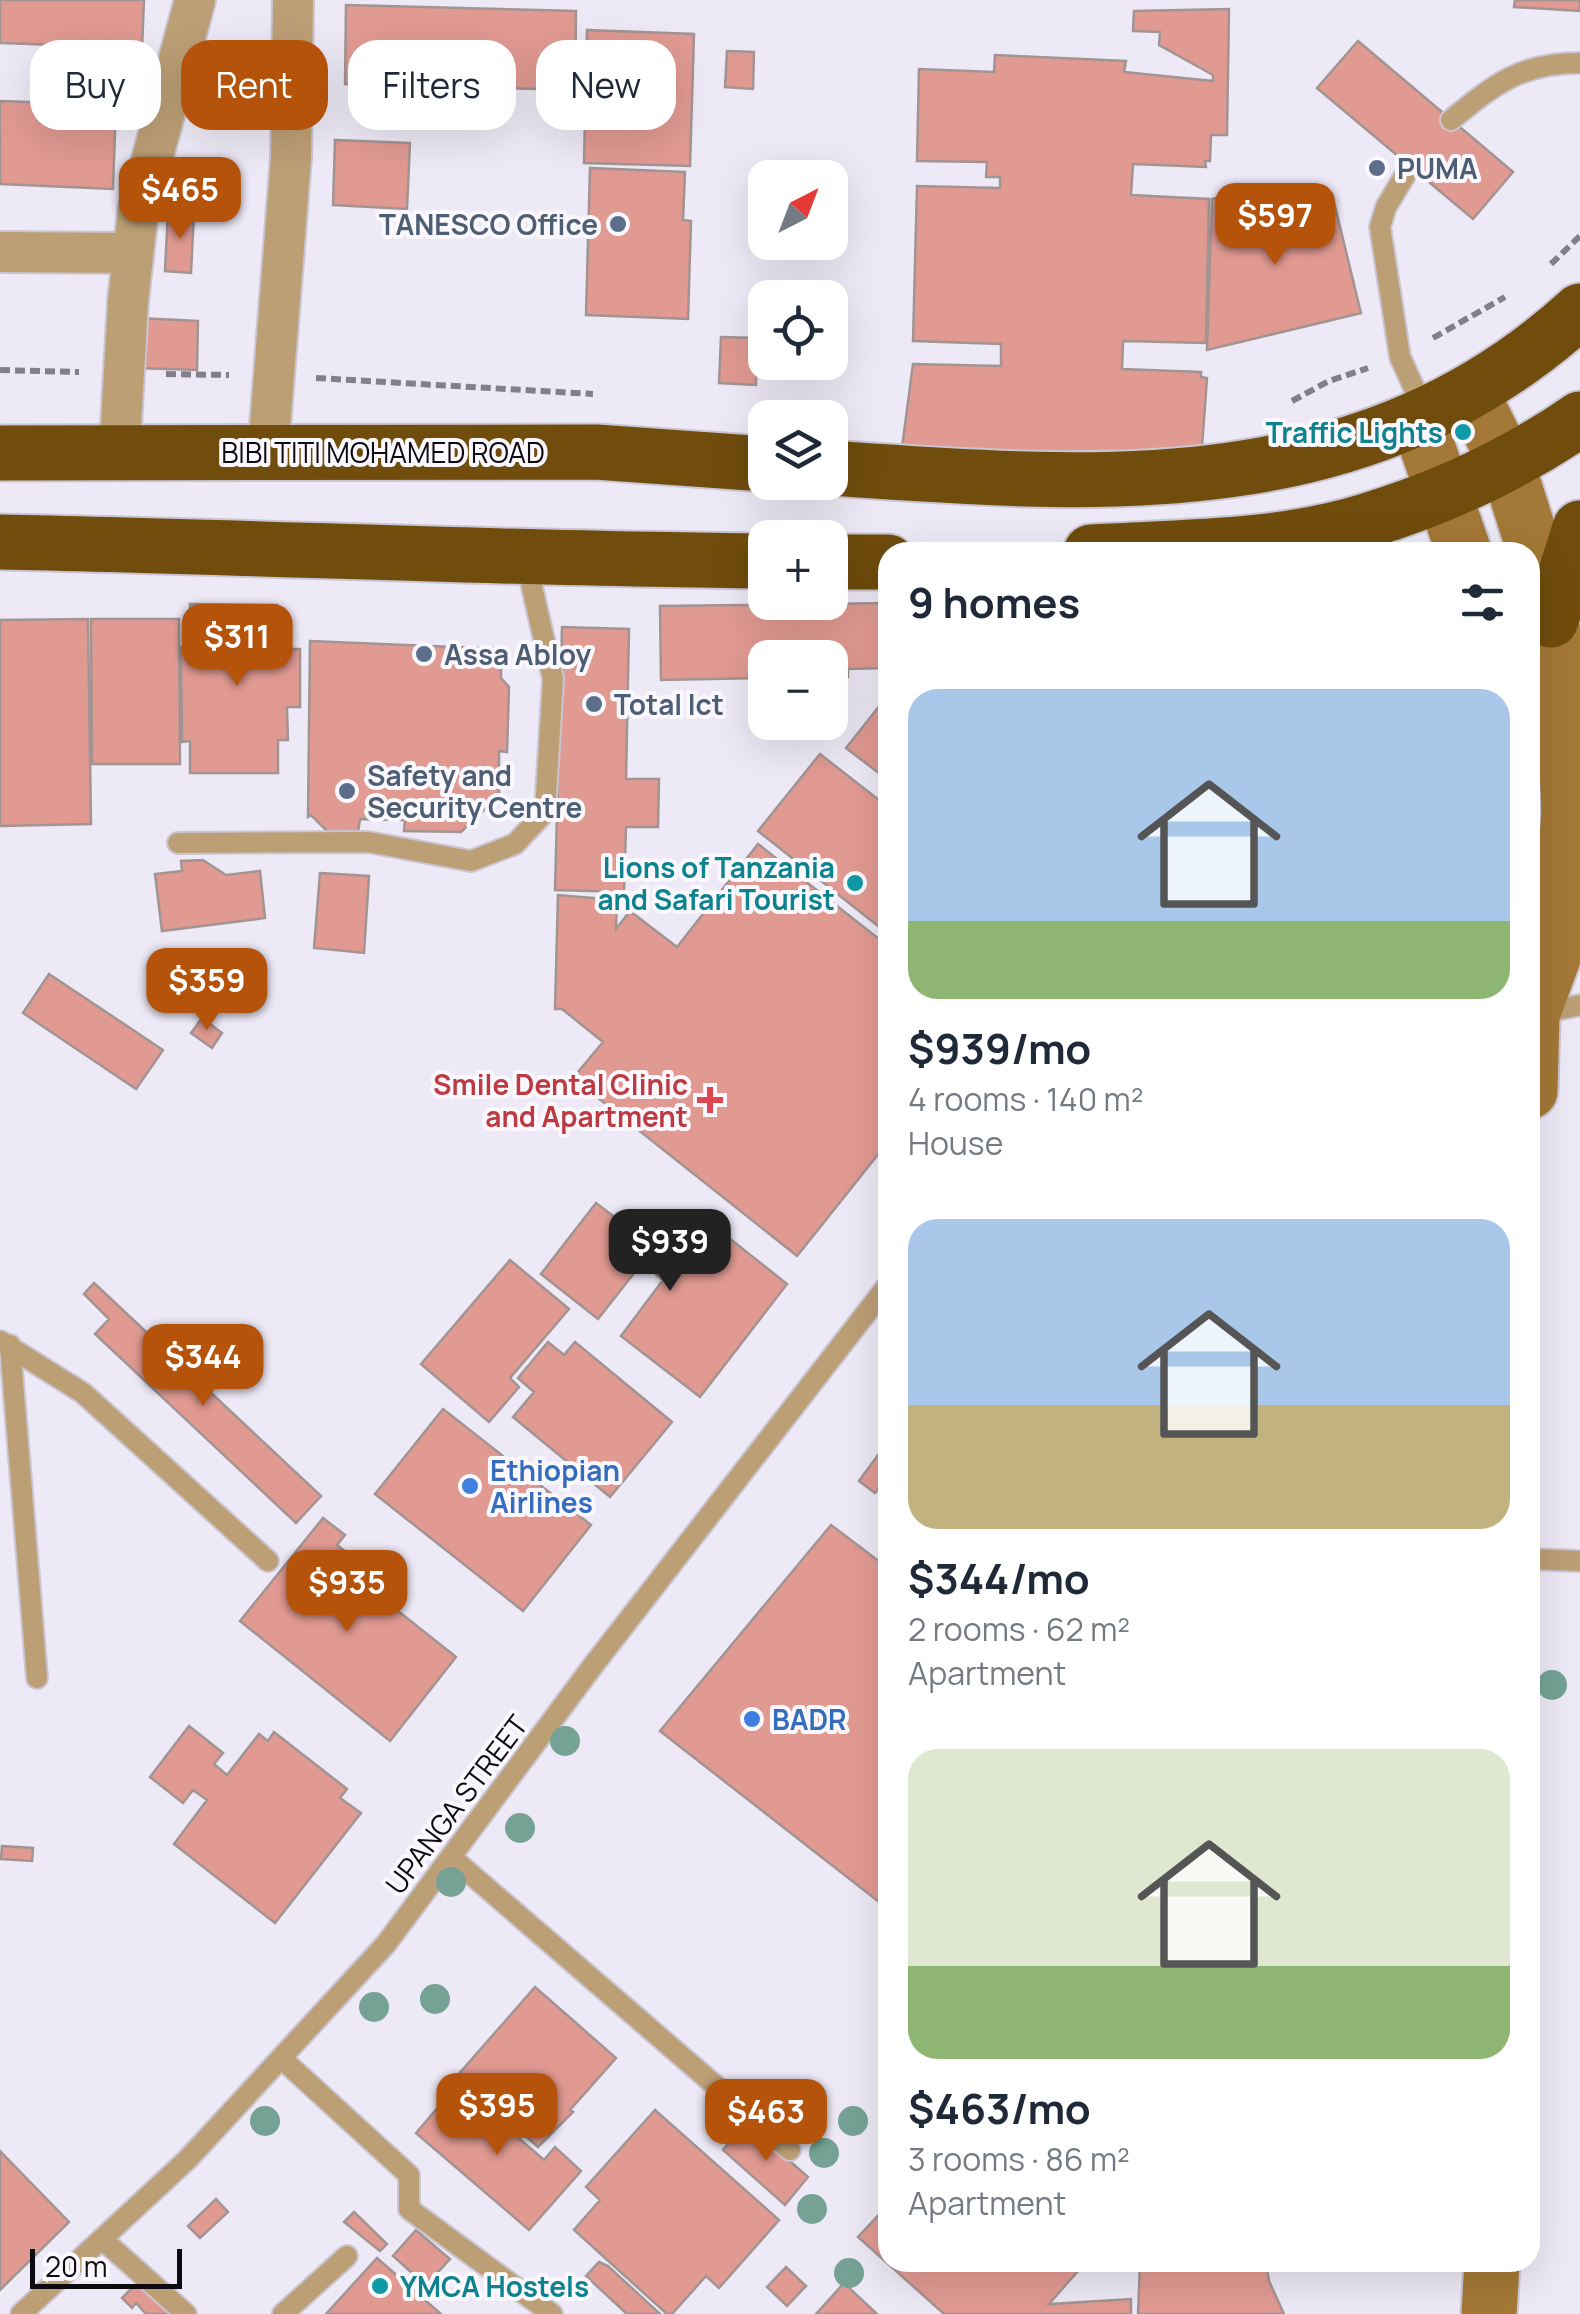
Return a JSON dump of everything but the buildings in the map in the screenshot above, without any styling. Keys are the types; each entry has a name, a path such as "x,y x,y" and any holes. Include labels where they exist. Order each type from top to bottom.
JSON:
{"highway":[{"path":"848,469 1030,480 1154,479 1309,457 1365,441 1471,393 1580,311"},
{"path":"1322,542 1476,478 1580,418"},
{"name":"BIBI TITI MOHAMED ROAD","path":"0,453 596,452 748,463"},
{"path":"1551,620 1580,528"},
{"path":"0,542 283,548 526,559 748,561"},
{"path":"848,562 878,562"}],"street":[{"path":"115,453 121,424 138,211 195,0"},
{"path":"268,452 291,157 293,0"},
{"path":"0,252 133,254"},
{"path":"1466,542 1476,478 1471,393"},
{"path":"1418,420 1476,478 1519,542"},
{"path":"1540,574 1564,696 1570,812 1558,944 1540,1021"},
{"path":"1490,2314 1492,2272"}],"lane":[{"path":"1451,120 1493,86 1519,71 1551,63 1580,63"},
{"path":"1410,166 1386,207 1380,227 1400,356 1415,390 1418,420"},
{"path":"178,842 368,842 471,861 515,844 544,812 553,679 526,559"},
{"name":"UPANGA STREET","path":"21,2314 188,2159 386,1944 592,1668 878,1299"},
{"path":"5,1343 83,1394 268,1561"},
{"path":"5,1343 37,1678"},
{"path":"1540,1559 1580,1561"},
{"path":"451,1857 790,2150"},
{"path":"281,2058 409,2174 409,2209 552,2314"},
{"path":"102,2238 186,2314"},
{"path":"282,2314 346,2256"}],"path":[{"path":"1545,270 1580,236"},
{"path":"1286,404 1329,381 1400,356 1517,290"},
{"path":"0,370 274,375 604,395"}],"place":[{"name":"PUMA","path":"1377,168"},
{"name":"TANESCO Office","path":"618,224"},
{"name":"Traffic Lights","path":"1463,432"},
{"name":"Assa Abloy","path":"424,654"},
{"name":"Total Ict","path":"594,704"},
{"name":"Safety and Security Centre","path":"347,791"},
{"name":"Lions of Tanzania and Safari Tourist","path":"855,883"},
{"name":"Smile Dental Clinic and Apartment","path":"710,1100"},
{"name":"Ethiopian Airlines","path":"470,1486"},
{"name":"BADR","path":"752,1719"},
{"name":"YMCA Hostels","path":"380,2286"}]}
